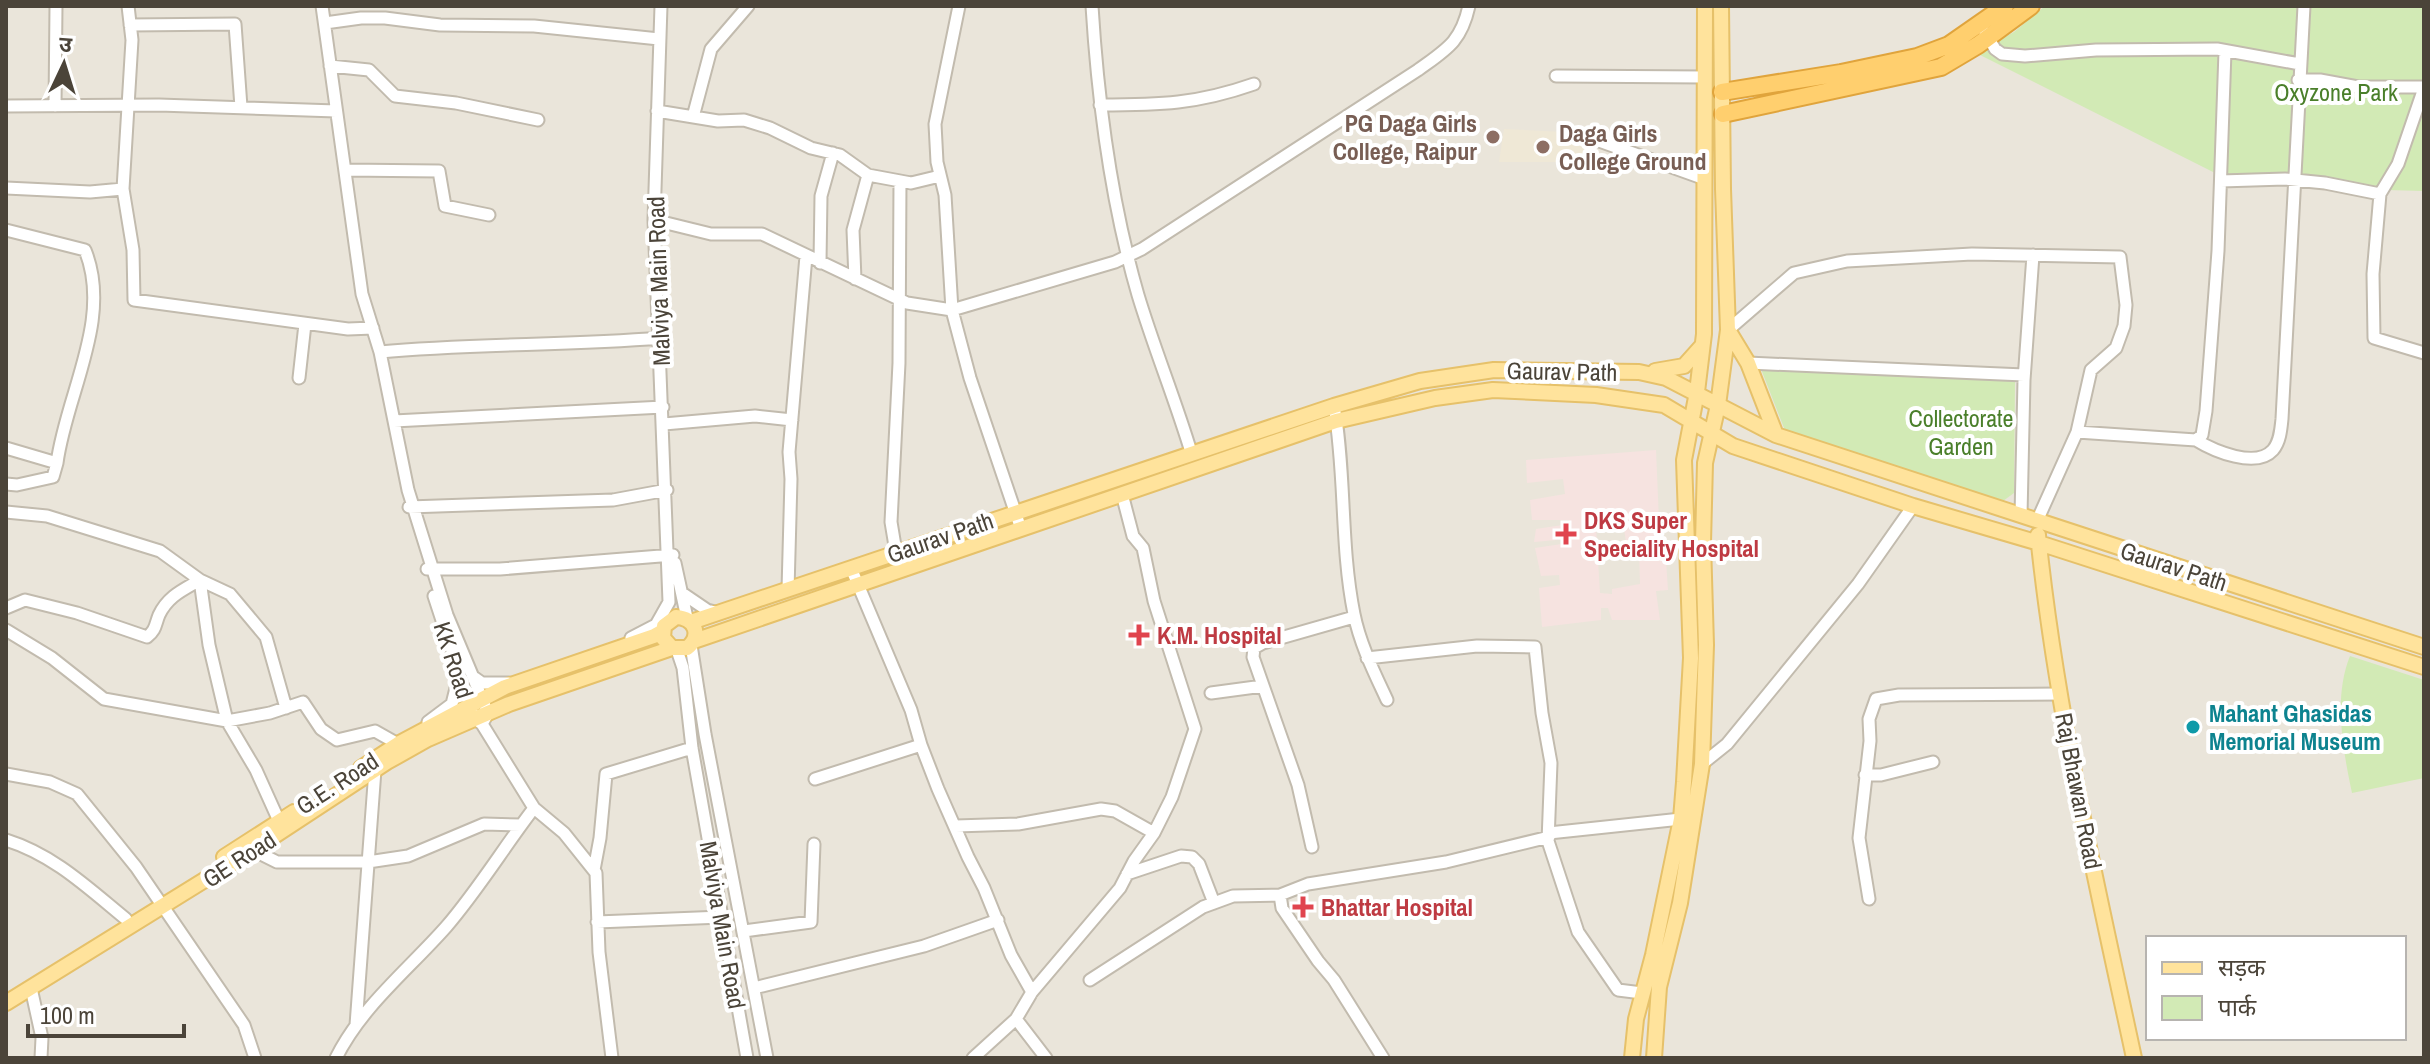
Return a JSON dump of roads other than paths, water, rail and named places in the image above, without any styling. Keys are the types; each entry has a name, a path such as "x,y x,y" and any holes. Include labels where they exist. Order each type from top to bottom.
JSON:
{"highway":[{"path":"1723,114 1921,73 1957,59 2005,6"},
{"path":"1722,92 1917,57 1984,31 2031,6"}],"main road":[{"path":"1632,1058 1636,1019 1653,955 1681,819 1687,746 1691,658 1684,460 1703,345 1705,6"},
{"path":"1654,1058 1659,987 1680,903 1702,764 1706,645 1705,463 1718,405 1728,330 1721,6"},
{"path":"1728,330 1748,363 1776,435"},
{"path":"1639,372 1673,370 1684,366 1703,345"},
{"name":"Gaurav Path","path":"689,620 720,614 1191,452 1335,413 1420,381 1494,370 1639,372 1672,379 1776,435 2424,647"},
{"path":"479,712 683,646 1122,494 1335,413 1493,390 1596,395 1642,400 1670,407 1730,445 2424,667"},
{"name":"Raj Bhawan Road","path":"2037,521 2060,694 2089,849 2134,1058"},
{"path":"479,712 522,681 663,631 671,619 689,620 696,631 683,646"},
{"path":"663,631 664,641 683,646"},
{"name":"G.E. Road","path":"6,992 126,919 160,903 279,821 401,749 413,736 479,712"},
{"name":"GE Road","path":"6,1003 160,903 253,850 375,770 401,749 479,712"},
{"path":"1687,746 1702,748"}],"street":[{"path":"55,106 56,6"},
{"path":"128,6 132,40 123,189 134,262 134,300 305,324 348,329 373,328"},
{"name":"KK Road","path":"322,6 362,294 380,352 411,507 458,675 479,712"},
{"name":"Malviya Main Road","path":"661,6 654,220 671,555"},
{"path":"693,117 711,49 748,6"},
{"path":"959,6 935,124 946,210 952,310 970,378 1021,529"},
{"path":"1092,6 1100,105 1128,256 1191,452"},
{"path":"654,220 711,234 762,234 900,300 952,310 1128,256 1451,46 1464,26 1469,6"},
{"path":"2077,432 2196,440 2209,448 2252,458 2273,451 2282,419 2304,6"},
{"path":"325,23 385,18 440,25 534,26 659,39"},
{"path":"130,25 235,24 241,107"},
{"path":"1984,31 1995,49 2002,54 2025,56 2158,48 2225,51 2300,64"},
{"path":"2196,440 2202,435 2206,411 2221,181 2225,51"},
{"path":"330,66 369,70 395,96 456,103 538,120"},
{"path":"1556,76 1704,77"},
{"path":"2298,80 2320,80 2358,87 2424,88 2398,164 2380,194 2373,274 2374,338 2424,353"},
{"path":"1100,105 1171,105 1217,97 1254,84"},
{"path":"6,106 126,105 336,111"},
{"path":"657,111 718,121 744,120 770,128 811,148 840,155 868,175 911,183 940,176"},
{"path":"1588,137 1705,179"},
{"path":"820,263 821,196 833,153"},
{"path":"345,170 439,171 445,206 489,215"},
{"path":"855,279 853,230 868,175"},
{"path":"2221,181 2296,180 2380,194"},
{"path":"896,552 891,522 900,300 900,181"},
{"path":"6,188 90,192 123,189"},
{"path":"6,230 85,250 93,270 92,324 53,477 17,485 6,484"},
{"path":"1728,330 1794,273 1847,261 1972,254 2120,257 2126,305 2124,326 2116,348 2091,370 2077,432 2037,521"},
{"path":"2021,516 2024,375 2033,255"},
{"path":"788,590 792,420 806,256"},
{"path":"299,378 305,324"},
{"path":"380,352 660,338"},
{"path":"1748,363 2024,375"},
{"path":"394,421 663,407"},
{"path":"1335,413 1354,617 1367,658 1387,700"},
{"path":"664,424 755,416 792,420"},
{"path":"6,448 57,463"},
{"path":"411,507 613,500 667,490"},
{"path":"973,1058 1016,1019 1032,992 1120,888 1172,797 1195,729 1154,601 1143,548 1133,536 1122,494"},
{"path":"1702,764 1727,744 1849,596 1913,506"},
{"path":"6,512 47,516 160,551 200,580 230,594 266,637 286,708"},
{"path":"430,569 500,569 671,555"},
{"path":"671,555 689,620"},
{"path":"596,656 608,647 656,625 669,602 671,555"},
{"path":"851,568 968,857 1011,955 1032,992"},
{"name":"KK Road","path":"430,569 475,678 479,712"},
{"path":"6,608 25,600 77,613 147,637 156,630 158,617 171,596 200,580"},
{"path":"200,580 209,645 227,721 256,770 279,821"},
{"path":"682,593 707,610 720,614"},
{"path":"1312,847 1298,785 1253,657 1254,648 1354,617"},
{"path":"6,630 52,658 104,699 227,721 303,702 321,729 337,740 375,731 401,749"},
{"name":"Malviya Main Road","path":"683,646 697,690 767,1058"},
{"name":"Malviya Main Road","path":"683,646 692,748 747,1058"},
{"path":"1367,658 1477,646 1535,647 1551,763 1549,835 1578,932 1618,990 1642,993"},
{"path":"413,736 452,704 458,675"},
{"path":"475,678 482,683 522,681"},
{"path":"1211,693 1263,686"},
{"path":"1869,899 1859,838 1870,741 1869,719 1876,699 1899,695 2060,694"},
{"path":"479,712 534,808 564,833 596,873 597,922 612,1058"},
{"path":"815,779 921,745"},
{"path":"594,870 606,774 692,748"},
{"path":"1865,775 1881,775 1933,762"},
{"path":"355,1026 375,770"},
{"path":"6,774 50,782 77,794 136,867 244,1025 255,1058"},
{"path":"336,1058 355,1026 376,1000 448,925 534,808"},
{"path":"956,826 1018,824 1101,809 1115,811 1154,833"},
{"path":"1090,980 1203,907 1233,896 1280,895 1308,884 1446,862 1549,835 1681,819"},
{"path":"253,850 277,862 368,862 408,856 484,824 521,825"},
{"path":"6,840 27,847 58,864 126,919"},
{"path":"744,931 811,922 814,844"},
{"path":"1127,874 1181,856 1192,857 1199,864 1214,903"},
{"path":"1280,895 1282,908 1334,980 1383,1058"},
{"path":"597,922 722,917"},
{"path":"754,988 924,946 998,920"},
{"path":"31,988 42,1038 41,1058"},
{"path":"1016,1019 1046,1058"}],"place":[{"name":"PG Daga Girls College, Raipur","path":"1493,137"},
{"name":"Daga Girls College Ground","path":"1543,147"},
{"name":"DKS Super Speciality Hospital","path":"1566,534"},
{"name":"K.M. Hospital","path":"1139,635"},
{"name":"Mahant Ghasidas Memorial Museum","path":"2193,727"},
{"name":"Bhattar Hospital","path":"1303,907"}],"park label":[{"name":"Oxyzone Park","path":"2336,92"},
{"name":"Collectorate Garden","path":"1961,432"}]}
